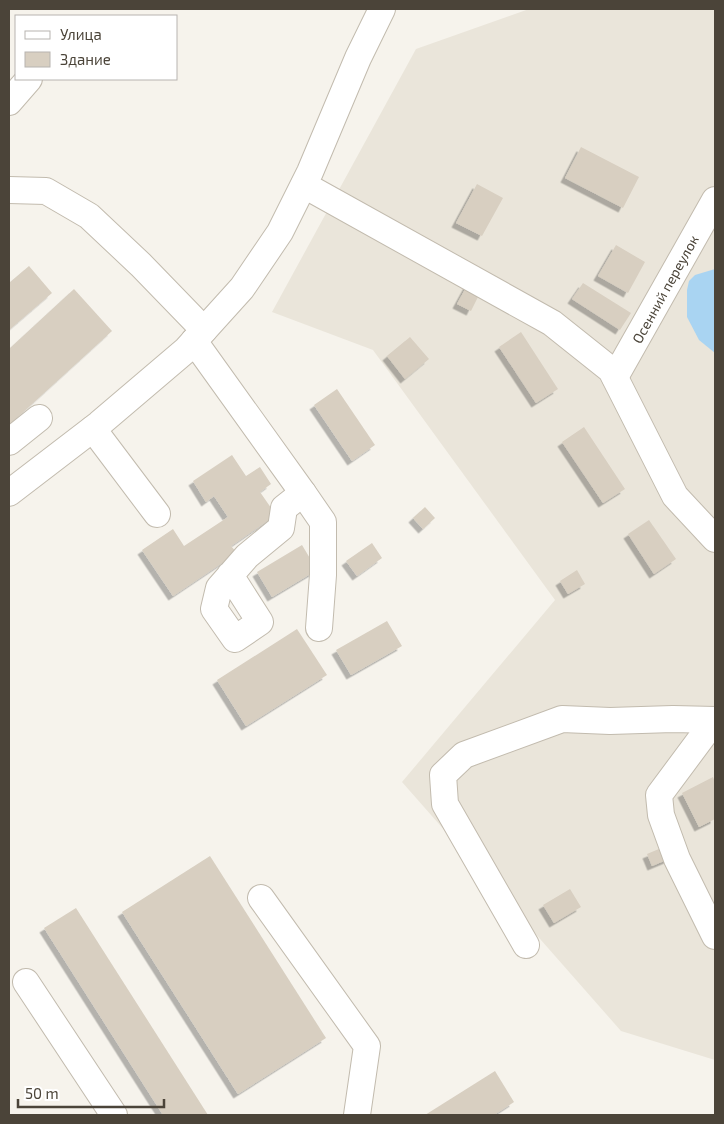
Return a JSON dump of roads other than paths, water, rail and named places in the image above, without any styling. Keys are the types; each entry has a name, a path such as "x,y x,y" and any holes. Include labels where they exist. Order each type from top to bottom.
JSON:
{"street":[{"path":"13,481 93,429 186,350 242,288 280,232 304,185 358,58 382,9"},
{"path":"9,102 28,80"},
{"path":"304,185 552,323 611,370 675,496 715,539"},
{"path":"9,190 46,191 89,216 142,265 199,335 323,522 323,575 319,628"},
{"name":"Осенний переулок","path":"615,378 715,200"},
{"path":"9,442 40,418"},
{"path":"93,429 157,514"},
{"path":"230,576 247,556 281,528 284,508 303,493"},
{"path":"526,946 445,804 443,775 464,755 562,719 610,721 673,718 714,720"},
{"path":"714,720 659,795 661,815 678,858 715,936"},
{"path":"260,898 367,1046 356,1115"},
{"path":"26,982 114,1115"}],"water":[{"path":"715,269 715,353 699,340 687,317 687,290 689,281 695,275"}]}
